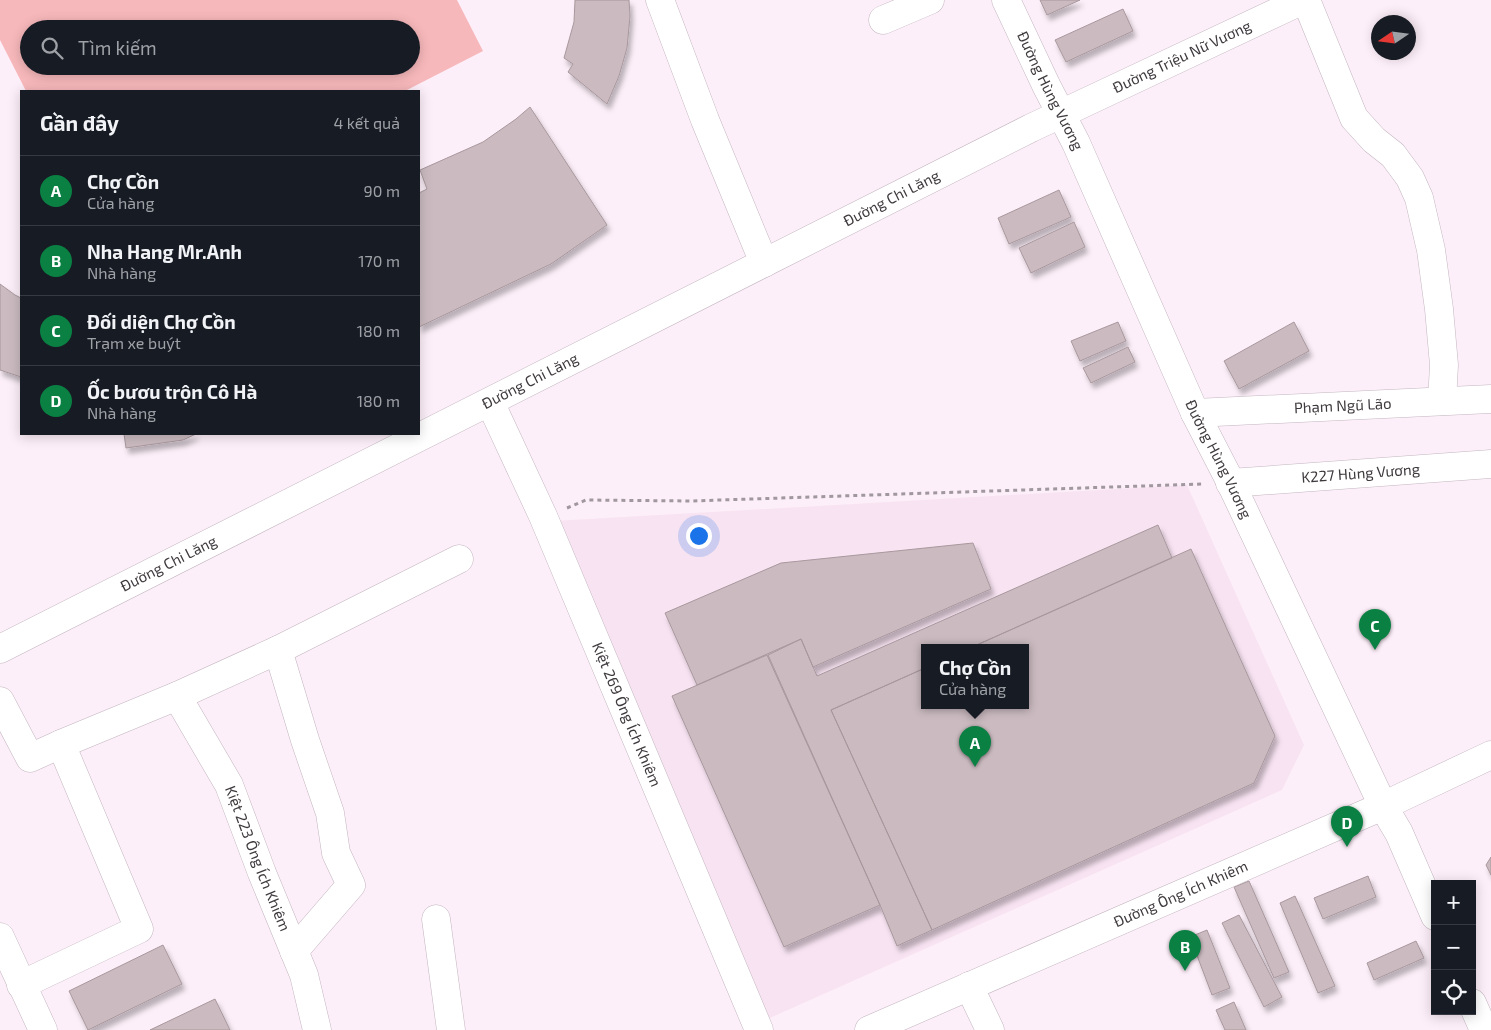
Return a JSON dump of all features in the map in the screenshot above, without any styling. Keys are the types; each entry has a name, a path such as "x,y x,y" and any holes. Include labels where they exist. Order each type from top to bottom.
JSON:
{"street":[{"path":"660,0 764,263"},
{"path":"884,20 930,0"},
{"name":"Đường Hùng Vương","path":"1006,0 1076,143 1195,413 1384,806 1399,833 1431,907"},
{"path":"1305,0 1354,118 1374,140 1393,154 1410,178 1419,198 1431,250 1439,310 1444,365 1442,402"},
{"name":"Đường Triệu Nữ Vương","path":"1061,114 1305,0"},
{"name":"Đường Chi Lăng","path":"0,648 1061,114"},
{"name":"Phạm Ngũ Lão","path":"1195,413 1491,399"},
{"name":"Kiệt 269 Ông Ích Khiêm","path":"490,402 543,516 759,1030"},
{"name":"K227 Hùng Vương","path":"1230,483 1491,464"},
{"path":"0,701 30,758 177,696 278,650 459,560"},
{"path":"278,650 305,740 330,813 336,853 351,885 294,951"},
{"name":"Kiệt 223 Ông Ích Khiêm","path":"177,696 229,786 304,975 317,1030"},
{"path":"21,985 138,929 61,744"},
{"name":"Đường Ông Ích Khiêm","path":"869,1030 1384,806 1491,755"},
{"path":"436,919 452,1030"},
{"path":"0,937 43,1030"},
{"path":"969,986 990,1030"},
{"path":"1476,1012 1484,1030"}],"path":[{"path":"543,516 586,500 691,501 1230,483"}],"shaded area":[{"path":"0,0 457,0 483,51 407,90 25,90 0,40"},
{"path":"1187,485 1304,745 1282,790 763,1021 553,521"}],"building":[{"path":"575,0 629,0 630,16 627,48 619,76 607,104 568,72 573,64 564,58 574,22"},
{"path":"1040,0 1080,0 1047,15"},
{"path":"1123,9 1133,31 1066,62 1055,40"},
{"path":"530,107 607,225 551,264 420,327 420,192 427,189 420,170 483,142"},
{"path":"1059,190 1071,217 1009,244 998,218"},
{"path":"1074,222 1085,247 1031,273 1019,248"},
{"path":"0,284 20,298 20,377 0,370"},
{"path":"1118,322 1126,341 1080,361 1071,341"},
{"path":"1294,322 1309,351 1239,389 1224,361"},
{"path":"1128,347 1135,362 1091,383 1083,368"},
{"path":"124,435 194,435 183,440 126,448"},
{"path":"1158,525 1172,558 979,644 921,644 921,670 831,710 932,930 897,946 768,655 801,639 817,676"},
{"path":"973,543 991,589 813,667 801,639 697,685 665,613 781,563"},
{"path":"1191,549 1275,736 1254,783 932,930 831,710 921,670 921,709 1029,709 1029,644 979,644"},
{"path":"767,655 880,905 784,947 672,696"},
{"path":"1491,857 1491,875 1486,865"},
{"path":"1368,876 1376,897 1323,919 1314,898"},
{"path":"1249,881 1289,972 1274,978 1234,887"},
{"path":"1295,896 1335,986 1318,993 1280,903"},
{"path":"1239,915 1282,997 1264,1007 1222,923"},
{"path":"1207,930 1230,988 1212,995 1190,937"},
{"path":"1416,941 1424,958 1374,980 1367,963"},
{"path":"163,945 182,984 88,1030 69,991"},
{"path":"215,999 230,1030 150,1030"},
{"path":"1234,1002 1246,1030 1225,1030 1216,1010"}],"place":[{"name":"Đối diện Chợ Cồn","path":"1375,650"},
{"name":"Chợ Cồn","path":"975,767"},
{"name":"Ốc bươu trộn Cô Hà","path":"1347,847"},
{"name":"Nha Hang Mr.Anh","path":"1185,971"}]}
